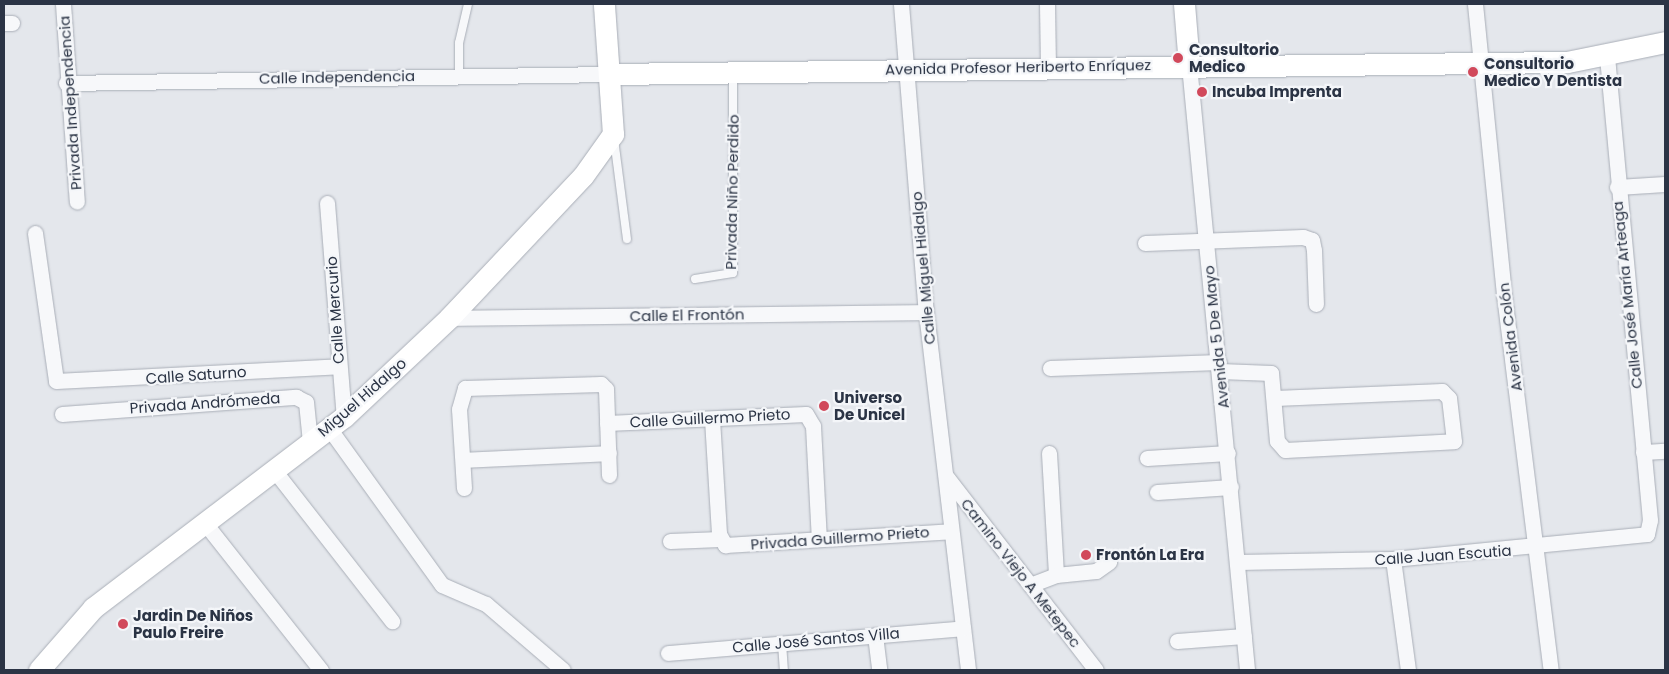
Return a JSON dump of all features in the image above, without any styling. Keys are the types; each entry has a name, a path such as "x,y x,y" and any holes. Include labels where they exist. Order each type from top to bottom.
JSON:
{"main road":[{"path":"604,4 613,134"},
{"name":"Avenida 5 De Mayo","path":"1184,4 1189,65"},
{"name":"Avenida Profesor Heriberto Enríquez","path":"609,74 1048,66 1567,62 1607,56 1665,42"},
{"name":"Miguel Hidalgo","path":"39,670 93,608 336,422 449,318 564,198 613,134"}],"street":[{"name":"Privada Independencia","path":"63,4 66,83 77,202"},
{"name":"Calle Miguel Hidalgo","path":"900,4 926,312 968,670"},
{"path":"1047,4 1048,66"},
{"name":"Avenida Colón","path":"1475,4 1551,670"},
{"name":"Calle José María Arteaga","path":"1607,56 1617,187 1650,520 1647,534"},
{"name":"Avenida 5 De Mayo","path":"1189,65 1228,453 1247,670"},
{"name":"Calle Independencia","path":"66,83 609,74"},
{"path":"1617,187 1665,184"},
{"name":"Calle Mercurio","path":"327,204 339,366 336,422"},
{"name":"Calle Saturno","path":"35,233 54,378 66,384 339,366"},
{"path":"1145,243 1207,240 1312,240 1316,304"},
{"name":"Calle El Frontón","path":"449,318 926,312"},
{"path":"1050,368 1219,367 1269,371 1275,398 1277,441 1285,450 1450,444 1454,437 1449,398 1442,391 1275,398"},
{"path":"464,488 459,409 465,388 599,383 606,389 609,475"},
{"name":"Privada Andrómeda","path":"62,414 296,397 306,402 310,442"},
{"name":"Calle Guillermo Prieto","path":"607,423 801,413 811,419 819,539"},
{"path":"712,418 724,542"},
{"path":"336,422 442,585 486,604 563,670"},
{"path":"1643,452 1665,451"},
{"path":"463,460 609,453"},
{"path":"1049,453 1056,575"},
{"path":"1147,458 1228,453"},
{"path":"274,470 392,622"},
{"name":"Camino Viejo A Metepec","path":"946,476 1096,670"},
{"path":"1157,492 1231,486"},
{"path":"204,522 321,670"},
{"name":"Privada Guillermo Prieto","path":"670,541 724,542 819,539 952,532"},
{"name":"Calle Juan Escutia","path":"1238,562 1393,560 1536,548 1647,534"},
{"path":"1393,560 1408,670"},
{"path":"1030,585 1056,575 1091,572 1109,562"},
{"name":"Calle José Santos Villa","path":"668,653 963,628"},
{"path":"875,635 879,670"},
{"path":"1177,642 1244,636"}],"lane":[{"path":"460,76 459,43 468,4"},
{"name":"Privada Niño Perdido","path":"695,279 733,273 733,72"},
{"path":"613,134 627,239"},
{"path":"782,643 784,670"}],"place":[{"name":"Consultorio Medico","path":"1178,58"},
{"name":"Consultorio Medico Y Dentista","path":"1473,72"},
{"name":"Incuba Imprenta","path":"1202,92"},
{"name":"Universo De Unicel","path":"824,406"},
{"name":"Frontón La Era","path":"1086,555"},
{"name":"Jardin De Niños Paulo Freire","path":"123,624"}]}
